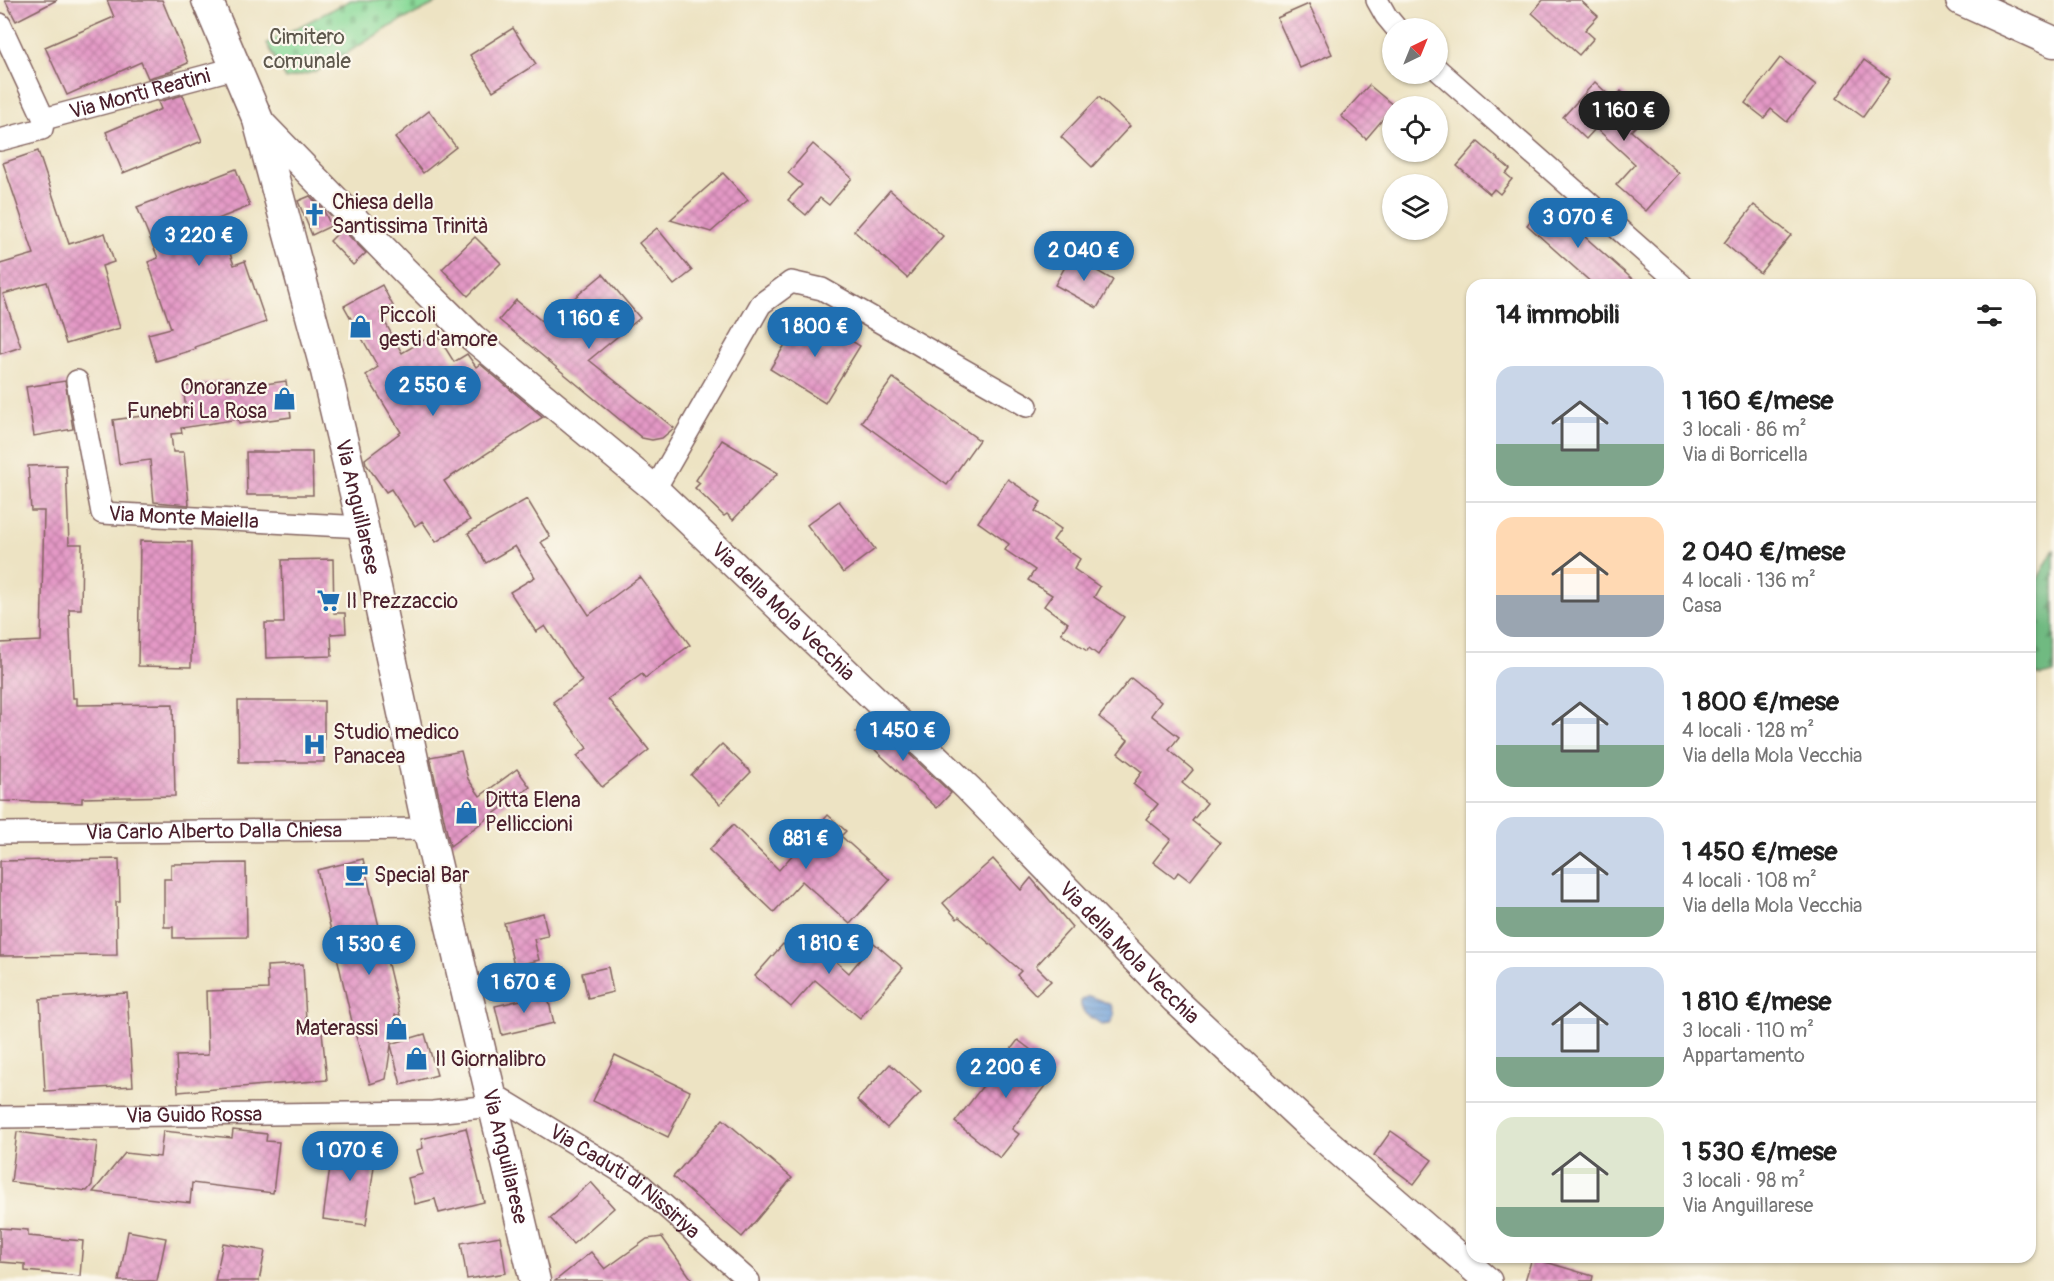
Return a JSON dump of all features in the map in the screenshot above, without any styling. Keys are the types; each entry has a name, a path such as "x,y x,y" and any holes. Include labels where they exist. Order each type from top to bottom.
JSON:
{"main road":[{"name":"Via Anguillarese","path":"207,0 258,120 326,370 363,527 428,829 535,1281"},
{"path":"1961,0 2054,42"}],"street":[{"path":"1377,0 1388,18"},
{"name":"Via Monti Reatini","path":"0,24 44,119 42,129 0,140"},
{"name":"Via Monti Reatini","path":"44,119 235,68"},
{"path":"1448,79 1675,279"},
{"name":"Via della Mola Vecchia","path":"258,120 473,338 655,489 968,788 1175,1000 1309,1126 1466,1262"},
{"path":"655,489 761,304 791,282 822,289 1027,406"},
{"name":"Via Monte Maiella","path":"77,381 102,513 363,527"},
{"name":"Via Carlo Alberto Dalla Chiesa","path":"0,834 428,829"},
{"name":"Via Guido Rossa","path":"0,1117 189,1113 433,1112 492,1099"},
{"name":"Via Caduti di Nissiriya","path":"492,1099 638,1182 750,1281"},
{"name":"Via della Mola Vecchia","path":"1467,1263 1488,1281"}],"green space":[{"name":"Cimitero comunale","path":"351,0 442,0 393,25 317,71 286,79 267,43"},
{"path":"2054,549 2054,673 2041,676 2036,675 2036,582"}],"water":[{"path":"1088,996 1111,1005 1114,1015 1110,1024 1102,1025 1082,1009 1081,1001"}],"building":[{"path":"5,0 57,0 16,21"},
{"path":"107,0 162,0 188,63 173,71 148,78 141,62 67,95 45,47 114,17"},
{"path":"1543,0 1580,0 1598,16 1585,30 1594,38 1579,55 1532,13"},
{"path":"1309,4 1332,54 1300,68 1277,18"},
{"path":"513,28 536,64 493,91 470,55"},
{"path":"1780,58 1816,85 1787,122 1771,109 1764,118 1745,103"},
{"path":"1864,60 1890,79 1863,117 1837,98"},
{"path":"1595,82 1614,100 1621,91 1647,115 1631,131 1679,173 1646,211 1616,185 1635,164 1596,128 1586,139 1563,117"},
{"path":"1369,85 1382,96 1382,120 1366,139 1341,116"},
{"path":"183,95 202,141 123,173 106,132 161,109 158,102"},
{"path":"1099,97 1130,126 1092,167 1061,137"},
{"path":"429,111 456,147 423,173 395,138"},
{"path":"1478,142 1510,169 1506,174 1512,179 1500,194 1494,189 1490,194 1457,166"},
{"path":"813,144 852,178 829,205 820,198 806,215 788,200 802,185 788,173"},
{"path":"38,151 69,244 105,233 114,262 102,266 120,328 66,344 47,282 3,294 21,347 0,354 0,264 34,254 3,163"},
{"path":"236,169 250,206 218,219 234,265 245,261 266,322 195,347 196,349 156,361 148,334 171,328 148,262 158,258 137,207"},
{"path":"723,173 748,200 711,232 670,220"},
{"path":"890,190 943,236 907,278 854,231"},
{"name":"Chiesa della Santissima Trinità","path":"310,196 324,211 331,226 312,235 298,201"},
{"path":"1547,203 1632,279 1587,279 1527,225"},
{"path":"1754,205 1791,235 1760,273 1724,243"},
{"path":"657,228 692,271 674,285 639,243"},
{"path":"342,229 366,253 353,265 330,241"},
{"path":"475,237 501,263 468,296 442,269"},
{"path":"1071,256 1113,280 1097,308 1055,285"},
{"path":"603,274 640,318 589,360 674,428 662,438 652,440 642,438 499,320 516,300 544,323"},
{"path":"382,285 393,306 380,313 402,353 436,333 454,362 467,354 476,367 480,364 543,417 444,481 470,520 436,542 422,521 415,526 391,489 386,492 366,464 365,459 401,432 366,375 378,367 344,306"},
{"path":"805,312 860,346 825,403 770,369"},
{"path":"893,378 979,440 947,485 861,422"},
{"path":"228,380 230,389 286,381 291,417 239,424 238,419 181,428 182,433 171,434 173,452 184,452 189,505 154,502 150,460 119,464 113,420 186,410 183,387"},
{"path":"65,381 73,429 34,436 26,387"},
{"path":"722,440 778,473 733,520 727,514 724,516 695,488 700,483 696,480"},
{"path":"246,452 312,452 313,495 247,495"},
{"path":"66,465 69,544 82,544 81,609 69,609 73,698 77,698 77,705 173,704 175,796 82,798 82,803 0,801 0,643 41,641 44,511 31,511 28,466"},
{"path":"1008,479 1041,502 1035,511 1061,529 1053,540 1080,559 1074,569 1100,587 1094,597 1124,617 1098,655 1089,648 1087,651 1061,633 1068,623 1044,606 1052,595 1028,580 1035,570 1005,550 1009,544 978,522"},
{"path":"527,499 550,537 541,542 589,615 640,577 690,645 645,678 642,674 608,699 649,750 602,787 577,756 587,748 553,702 582,681 545,626 536,632 510,592 535,577 515,546 486,563 468,533"},
{"path":"839,501 875,549 843,573 807,525"},
{"path":"140,541 192,542 191,667 138,666"},
{"path":"333,559 334,613 345,613 346,633 331,634 332,656 266,658 265,623 284,623 282,560"},
{"path":"1131,678 1161,702 1151,715 1179,737 1169,750 1193,770 1182,783 1207,803 1192,821 1220,843 1190,881 1178,872 1174,878 1153,862 1171,839 1146,819 1158,804 1133,784 1142,772 1118,753 1128,740 1099,717"},
{"path":"238,701 324,701 324,762 239,762"},
{"path":"870,717 951,793 937,808 856,732"},
{"path":"722,744 751,772 720,804 691,775"},
{"path":"461,751 468,779 480,796 517,769 530,787 450,846 430,757"},
{"path":"828,815 846,831 841,836 890,880 850,924 802,881 774,912 709,850 733,825 779,870"},
{"path":"119,859 120,902 116,902 117,955 0,956 0,861"},
{"path":"363,859 400,1015 395,1015 391,1044 425,1034 437,1075 401,1085 391,1045 386,1079 370,1084 353,1026 317,870"},
{"path":"993,859 1021,890 1031,878 1072,927 1036,966 1051,981 1036,995 1017,975 1021,971 959,917 957,919 943,903"},
{"path":"246,863 247,937 173,938 173,927 164,927 164,879 171,879 171,864"},
{"path":"543,913 548,936 534,939 539,960 514,966 504,923"},
{"path":"806,935 849,973 874,943 903,968 860,1018 815,980 791,1007 755,976 783,944 792,951"},
{"path":"303,964 306,1021 321,1022 327,1080 178,1092 176,1056 208,1055 206,991 268,989 267,966"},
{"path":"608,967 613,992 588,998 582,973"},
{"path":"127,993 133,1086 45,1091 40,999"},
{"path":"547,994 554,1023 502,1035 495,1006"},
{"path":"1018,1040 1057,1070 1012,1129 1019,1134 1000,1158 955,1122"},
{"path":"615,1055 690,1091 668,1137 593,1101"},
{"path":"890,1064 921,1092 887,1128 857,1100"},
{"path":"723,1119 792,1178 742,1237 673,1177"},
{"path":"466,1128 484,1202 439,1213 435,1199 415,1204 408,1178 423,1174 417,1150 423,1148 421,1139"},
{"path":"233,1130 267,1134 266,1141 279,1142 273,1193 192,1183 190,1203 93,1192 125,1153 160,1157 163,1131 232,1138"},
{"path":"1391,1131 1432,1160 1414,1184 1374,1155"},
{"path":"17,1132 97,1142 92,1185 87,1191 11,1182"},
{"path":"334,1138 377,1144 366,1225 323,1219"},
{"path":"591,1182 614,1208 573,1244 550,1218"},
{"path":"0,1228 28,1230 28,1236 83,1241 80,1276 25,1271 25,1264 0,1262"},
{"path":"128,1231 166,1238 157,1281 119,1281"},
{"path":"500,1236 506,1273 467,1279 461,1243"},
{"path":"662,1237 693,1281 555,1281 591,1252 605,1269 647,1239"},
{"path":"223,1243 265,1251 259,1281 215,1281"},
{"path":"1530,1263 1549,1263 1593,1276 1592,1281 1525,1281"}],"place":[{"name":"Chiesa della Santissima Trinità","path":"314,214"},
{"name":"Piccoli gesti d'amore","path":"361,327"},
{"name":"Onoranze Funebri La Rosa","path":"285,399"},
{"name":"Il Prezzaccio","path":"328,601"},
{"name":"Studio medico Panacea","path":"315,744"},
{"name":"Ditta Elena Pelliccioni","path":"467,812"},
{"name":"Special Bar","path":"356,875"},
{"name":"Materassi","path":"396,1028"},
{"name":"Il Giornalibro","path":"417,1059"}]}
